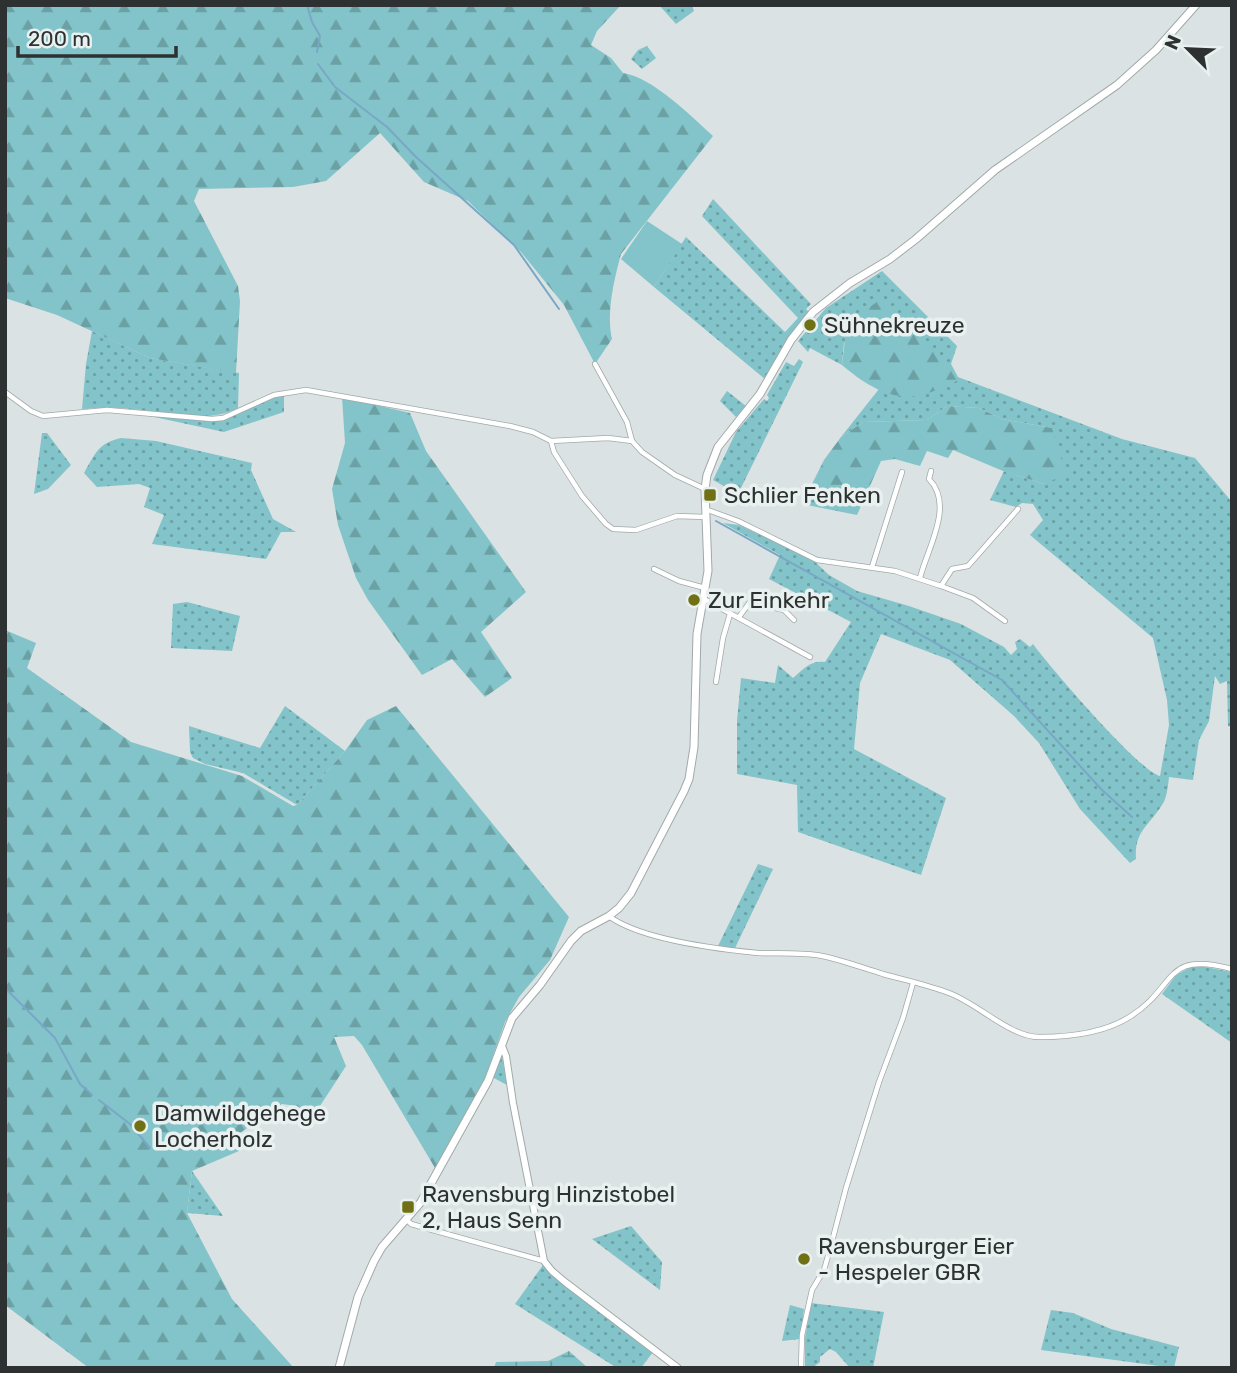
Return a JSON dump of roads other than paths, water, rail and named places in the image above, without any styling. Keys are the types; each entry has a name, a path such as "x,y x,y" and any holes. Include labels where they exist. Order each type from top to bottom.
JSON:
{"main road":[{"path":"339,1368 354,1310 366,1277 382,1247 421,1202 480,1096 512,1018 540,985 561,952 581,931 619,908 631,893 684,791 692,766 697,634 708,571 705,489 707,475 718,447 762,391 791,340 813,312 850,283 899,253 1003,163 1117,85 1156,50 1194,8"}],"street":[{"path":"595,364 626,422 632,441 643,453 675,475 705,489"},
{"path":"5,392 43,416 107,410 212,419 223,418 274,395 306,390 510,426 533,432 551,441 608,438 632,441"},
{"path":"551,441 554,452 582,496 606,524 613,528 636,530 677,516 705,513 738,521 817,560 872,567 920,578 973,598 1005,621"},
{"path":"920,578 940,518 937,489 929,479 931,471"},
{"path":"872,567 902,472"},
{"path":"941,586 952,569 968,566 1018,509"},
{"path":"654,569 679,581 706,588"},
{"path":"704,599 810,657"},
{"path":"739,617 747,603 751,602 784,610 794,620"},
{"path":"716,682 730,614"},
{"path":"609,916 654,935 695,945 757,953 821,956 950,993 1023,1034 1037,1037 1083,1033 1108,1027 1130,1017 1143,1007 1172,975 1186,965 1194,963 1232,970"},
{"path":"801,1368 802,1335 812,1290 824,1270 831,1249 846,1188 878,1083 914,983"},
{"path":"502,1046 544,1261 552,1272 678,1368"},
{"path":"407,1220 424,1228 544,1261"}],"waterway":[{"path":"307,5 320,36 317,52"},
{"path":"318,64 335,87 387,127 416,157 514,245 559,309"},
{"path":"716,521 1002,680 1101,789 1132,817"},
{"path":"5,988 55,1038 80,1084 92,1095"},
{"path":"99,1100 130,1124 150,1148"}],"place":[{"name":"Sühnekreuze","path":"810,325"},
{"name":"Schlier Fenken","path":"710,495"},
{"name":"Zur Einkehr","path":"694,600"},
{"name":"Damwildgehege Locherholz","path":"140,1126"},
{"name":"Ravensburg Hinzistobel 2, Haus Senn","path":"408,1207"},
{"name":"Ravensburger Eier - Hespeler GBR","path":"804,1259"}]}
